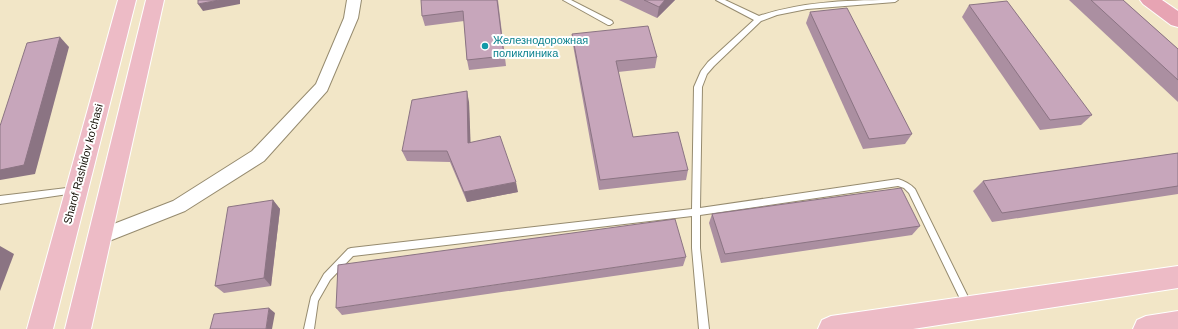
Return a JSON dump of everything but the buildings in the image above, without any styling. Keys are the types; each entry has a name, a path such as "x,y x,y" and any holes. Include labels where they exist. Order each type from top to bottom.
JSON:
{"highway":[{"path":"1149,0 1178,20"}],"main road":[{"name":"Sharof Rashidov ko'chasi","path":"40,329 127,0"},
{"path":"78,329 155,0"},
{"path":"831,329 1178,277"},
{"path":"1146,329 1178,323"}],"street":[{"path":"99,237 179,206 258,156 322,86 351,18 354,0"}],"lane":[{"path":"566,0 610,23"},
{"path":"719,0 759,19"},
{"path":"704,329 696,248 696,212 698,87 704,73 711,64 759,19 776,13 807,7 895,0"},
{"path":"309,329 314,300 327,277 351,252 696,212 898,182 912,190 970,308"},
{"path":"0,200 76,190"}],"place":[{"name":"Железнодорожная поликлиника","path":"485,46"}]}
